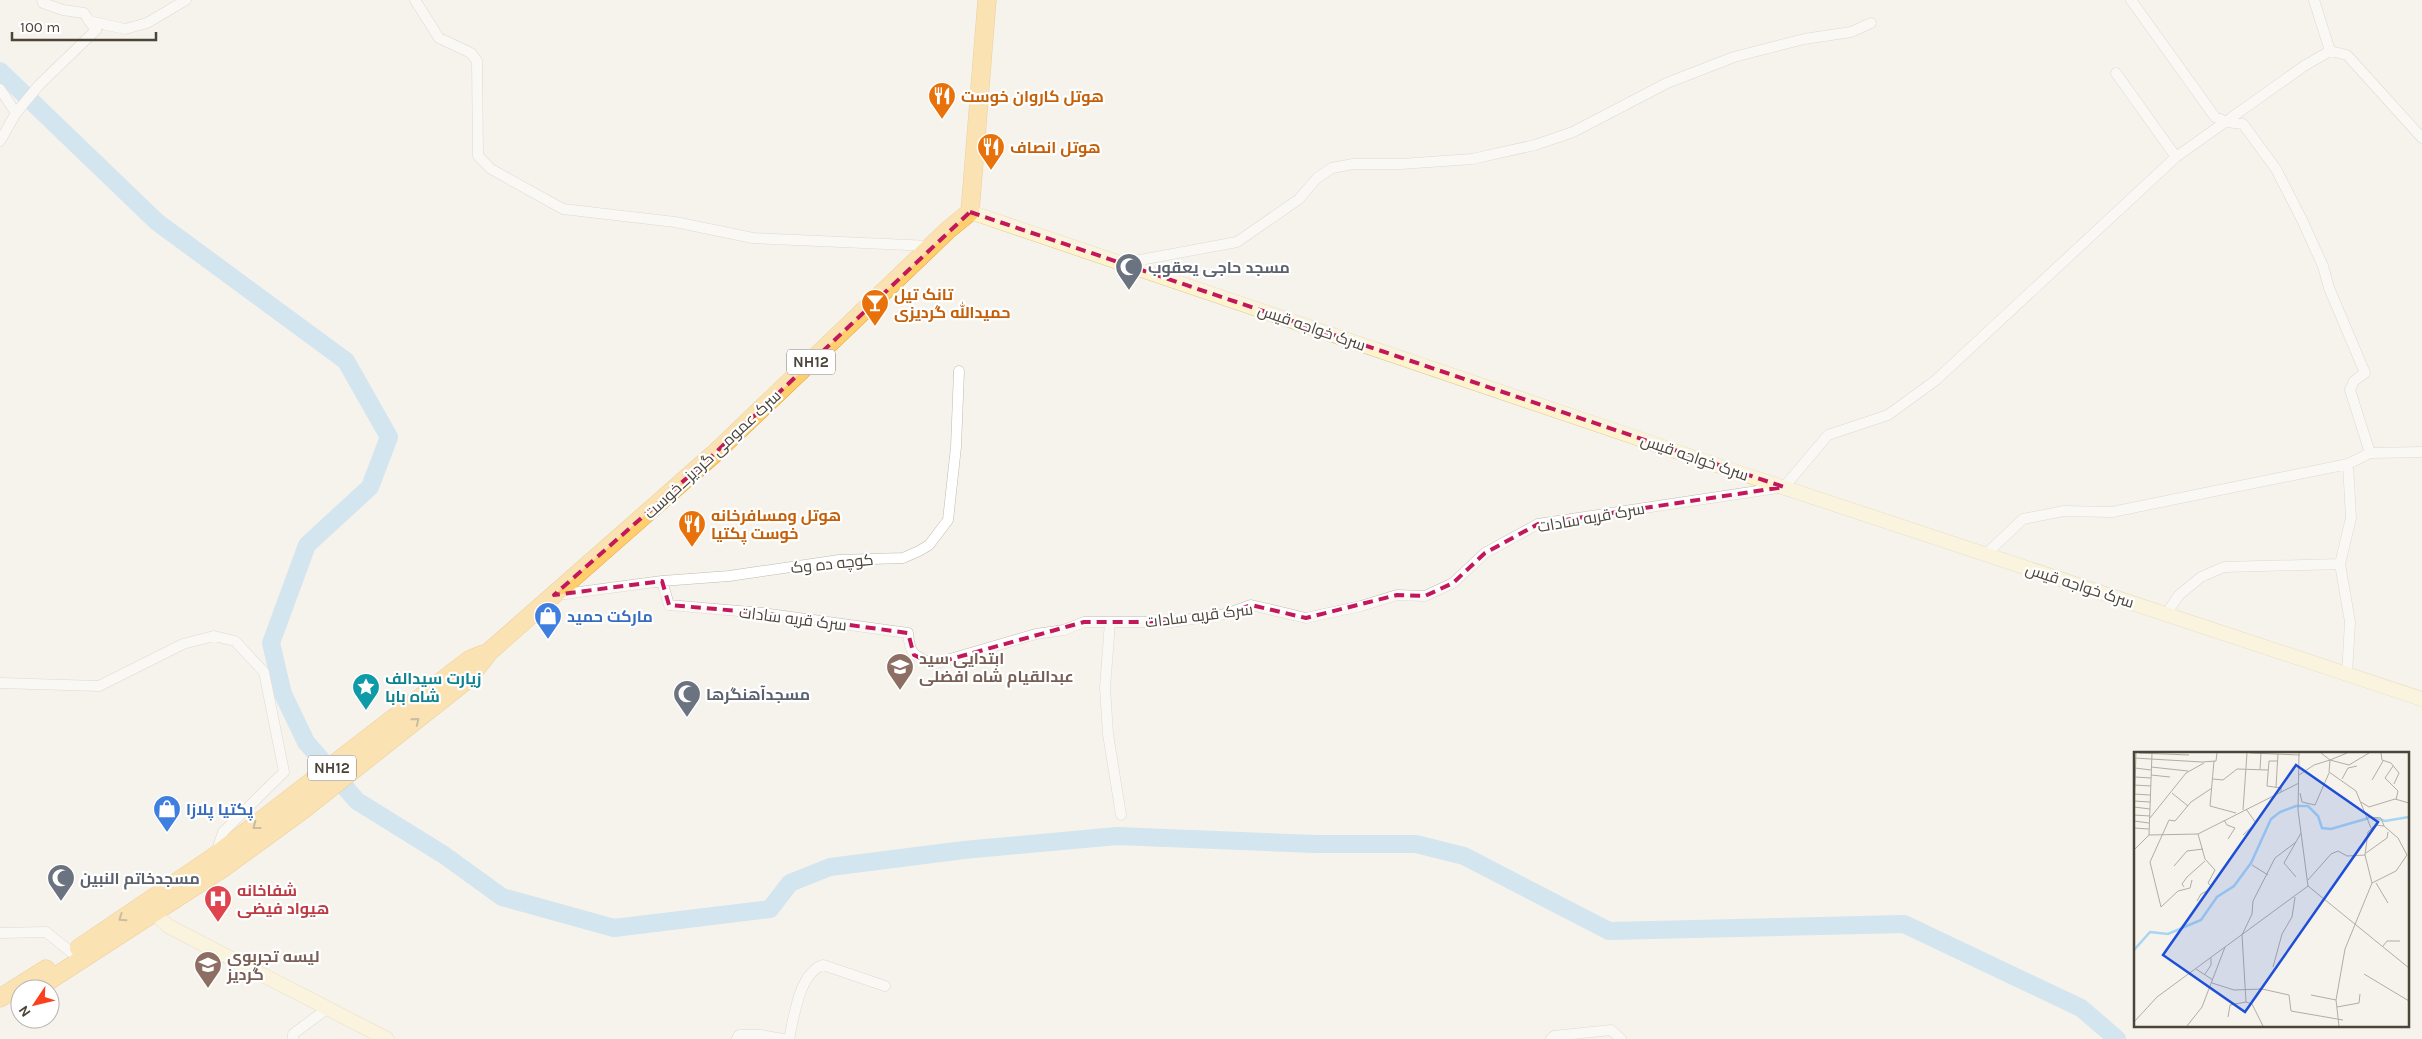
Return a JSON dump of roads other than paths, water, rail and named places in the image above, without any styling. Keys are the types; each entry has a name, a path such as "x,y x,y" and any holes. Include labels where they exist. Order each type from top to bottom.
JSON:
{"highway":[{"path":"970,212 987,0"},
{"name":"سرک عمومی گردیز_خوست","path":"0,998 77,956 148,909 223,868 300,803 374,745 468,678 490,651 721,448 931,246 970,212"},
{"name":"سرک عمومی گردیز_خوست","path":"148,909 215,856 300,803"},
{"name":"سرک عمومی گردیز_خوست","path":"48,979 77,956"}],"street":[{"path":"0,141 16,113 39,85 96,30 84,13 63,10 43,3 42,0"},
{"path":"89,21 125,29 147,23 186,0"},
{"path":"415,0 438,38 471,53 477,60 478,156 491,170 563,209 675,222 753,238 931,246"},
{"path":"2131,0 2215,117 2227,122 2243,124 2276,169 2324,266 2329,288 2365,373 2354,381 2350,390 2370,453"},
{"path":"2314,0 2330,51"},
{"path":"1122,264 1237,242 1298,199 1317,178 1332,168 1353,164 1401,164 1472,159 1535,146 1573,132 1667,83 1734,57 1804,39 1851,32 1871,23"},
{"path":"1784,487 1828,435 1888,415 1936,380 2176,157 2304,66 2330,51 2346,55 2422,138"},
{"path":"2116,73 2176,157"},
{"path":"0,89 16,113"},
{"name":"سرک خواجه قیس","path":"970,212 1784,487 2422,699"},
{"name":"کوچه ده وک","path":"554,595 662,581 729,576 839,560 903,558 929,545 948,520 956,447 959,371"},
{"path":"1986,554 2023,518 2064,511 2112,512 2348,464 2370,453 2422,452"},
{"path":"2347,674 2350,622 2340,564 2351,518 2348,464"},
{"name":"سرک قریه سادات","path":"662,581 668,605 762,612 908,632 910,648 914,655 933,664 1036,634 1064,630 1084,622 1171,622 1226,614 1251,605 1306,618 1361,606 1398,595 1425,596 1453,583 1485,553 1538,524 1784,487"},
{"path":"2166,614 2179,595 2201,576 2224,567 2340,564"},
{"path":"1110,622 1105,688 1108,734 1121,815"},
{"path":"0,683 99,686 183,644 214,636 235,640 264,672 284,772 224,832 215,856"},
{"path":"148,909 168,926 328,1008 379,1037"},
{"path":"0,933 46,932 77,956"},
{"path":"789,1039 804,980 818,967 822,965 885,986"},
{"path":"293,1039 293,1034 328,1008"},
{"path":"1551,1039 1554,1036 1611,1030 1622,1039"},
{"path":"737,1039 739,1035 748,1034 783,1039"}],"waterway":[{"path":"0,71 157,222 346,361 389,437 370,487 307,545 271,643 283,694 306,742 357,801 444,855 502,897 614,928 770,909 790,883 830,867 964,850 1117,836 1315,844 1416,844 1464,856 1609,931 1904,924 2081,1008 2117,1039"}],"place":[{"name":"هوتل کاروان خوست","path":"942,120"},
{"name":"هوتل انصاف","path":"991,171"},
{"name":"مسجد حاجی یعقوب","path":"1129,291"},
{"name":"تانک تیل حمیدالله گردیزی","path":"875,327"},
{"name":"هوتل ومسافرخانه خوست پکتیا","path":"692,548"},
{"name":"مارکت حمید","path":"548,640"},
{"name":"ابتدایی سید عبدالقیام شاه افضلی","path":"900,691"},
{"name":"زیارت سیدالف شاه بابا","path":"366,711"},
{"name":"مسجدآهنگرها","path":"687,718"},
{"name":"پکتیا پلازا","path":"167,833"},
{"name":"مسجدخاتم النبین","path":"61,902"},
{"name":"شفاخانه هیواد فیضی","path":"218,923"},
{"name":"لیسه تجربوی گردیز","path":"208,989"}]}
